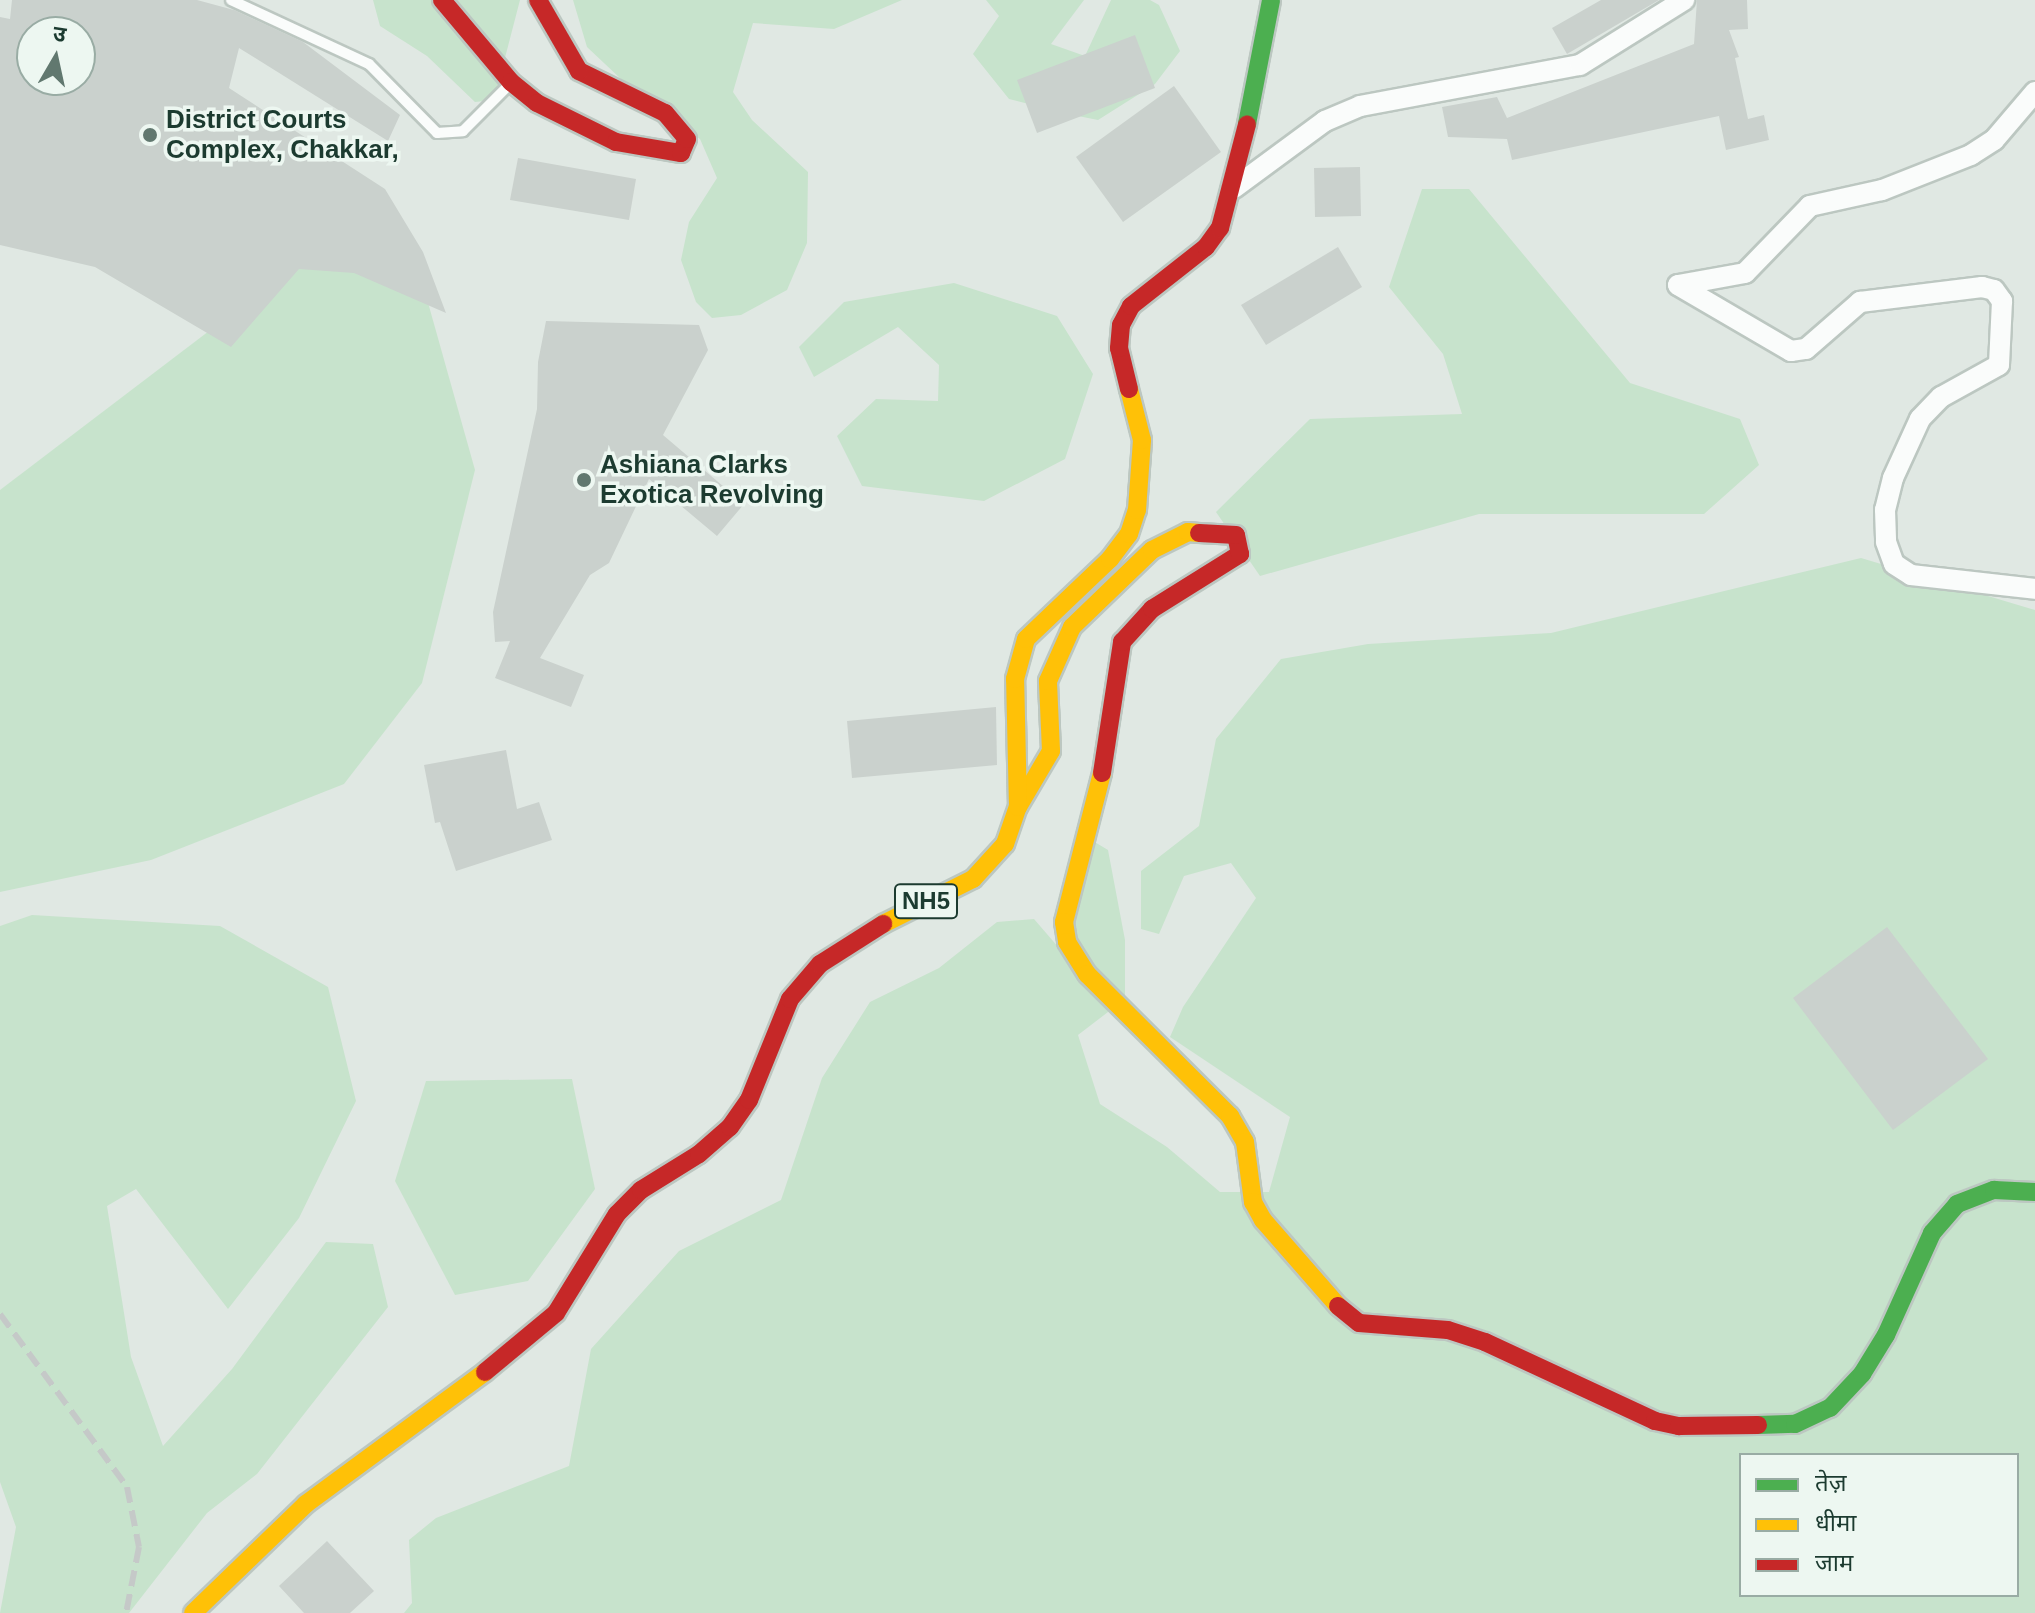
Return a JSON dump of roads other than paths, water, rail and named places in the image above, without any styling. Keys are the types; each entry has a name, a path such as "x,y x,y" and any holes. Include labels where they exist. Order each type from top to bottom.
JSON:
{"main road":[{"path":"442,0 511,82 537,103 616,142 672,155 687,145 684,134 665,113 579,71 538,0"},
{"name":"NH5","path":"193,1613 306,1504 534,1336 556,1313 617,1214 641,1190 699,1154 730,1127 749,1100 790,999 820,964 856,937 973,879 1005,844 1018,807 1015,679 1026,639 1110,559 1129,534 1137,510 1142,440 1119,348 1121,325 1131,306 1206,247 1220,228 1234,188 1271,0"},
{"path":"1018,807 1051,751 1048,681 1072,627 1152,550 1188,532 1236,535 1240,554 1152,609 1122,642 1100,786 1064,922 1067,942 1087,974 1230,1116 1245,1142 1253,1202 1263,1220 1347,1316 1359,1323 1448,1330 1485,1342 1655,1421 1679,1426 1795,1424 1830,1408 1862,1374 1886,1335 1932,1233 1957,1204 1994,1190 2035,1192"}],"street":[{"path":"1234,188 1325,121 1360,106 1580,65 1684,0"},
{"path":"2035,92 1994,140 1971,155 1882,190 1810,206 1745,273 1678,285 1682,292 1744,320 1791,351 1806,349 1860,302 1982,287 1994,290 2002,301 1999,365 1941,397 1920,419 1893,478 1885,510 1886,542 1894,564 1911,575 2035,589"}],"lane":[{"path":"231,0 369,64 437,133 463,131 511,82"}],"railway":[{"path":"0,1314 127,1487 139,1547 126,1613"}],"place":[{"name":"District Courts Complex, Chakkar,","path":"150,135"},
{"name":"Ashiana Clarks Exotica Revolving","path":"584,480"}]}
